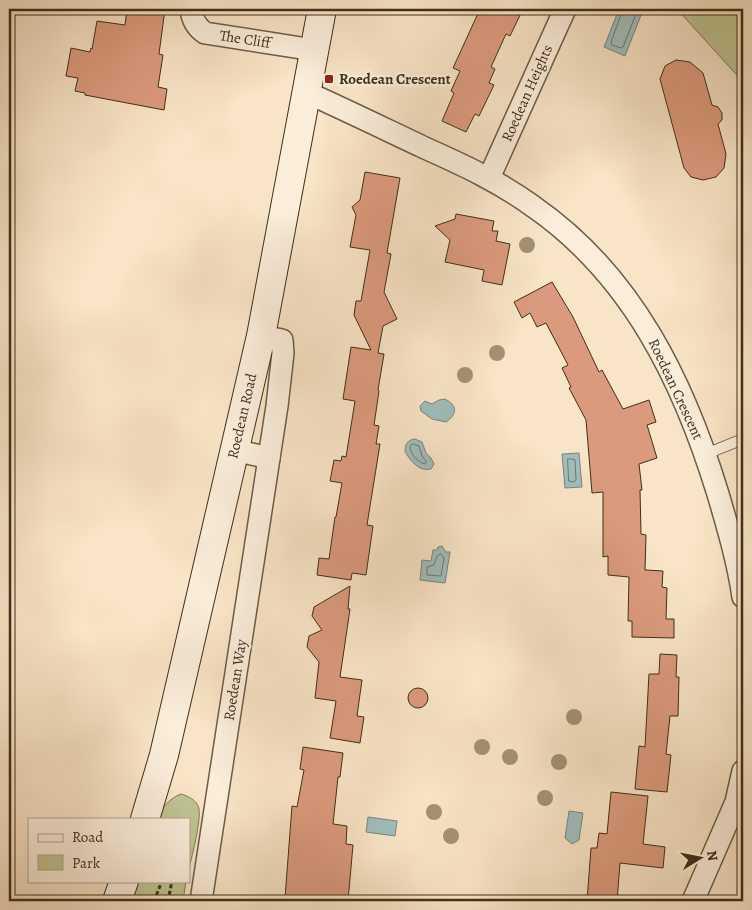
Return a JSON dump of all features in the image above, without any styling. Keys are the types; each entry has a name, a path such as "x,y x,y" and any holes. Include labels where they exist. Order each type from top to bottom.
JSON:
{"main road":[{"name":"Roedean Road","path":"145,818 164,755 261,336 322,9"},
{"path":"117,901 124,882"}],"street":[{"name":"The Cliff","path":"190,9 194,21 205,33 314,50"},
{"name":"Roedean Heights","path":"489,178 565,9"},
{"name":"Roedean Crescent","path":"305,94 319,98 489,178 535,207 572,236 600,264 626,297 664,356 706,454 725,518 743,597"},
{"name":"Roedean Way","path":"201,901 278,397 283,343 279,338 261,336"},
{"path":"234,450 269,458"},
{"path":"693,901 736,802 742,780"}],"lane":[{"path":"706,454 743,439"}],"path":[{"path":"154,901 162,882"},
{"path":"168,901 172,882"}],"green space":[{"path":"677,9 743,9 743,82"},
{"path":"181,794 189,797 199,809 198,830 190,865 190,818 158,818 161,811 173,798"},
{"path":"135,882 186,882 183,901 128,901"}],"water":[{"path":"619,9 643,10 625,56 604,47"},
{"path":"445,399 454,407 453,416 446,422 432,419 421,411 420,406 425,401 432,404"},
{"path":"415,439 422,442 426,453 431,458 434,464 431,469 419,467 405,452 407,443"},
{"path":"579,453 582,487 565,488 562,454"},
{"path":"442,546 446,552 450,552 445,583 420,580 422,560 431,561 433,550 437,550 438,547"},
{"path":"569,811 583,813 579,840 572,844 565,838"},
{"path":"368,817 397,821 395,836 366,832"}],"building":[{"path":"127,9 165,9 159,54 163,55 158,87 167,89 164,110 85,95 85,93 75,91 78,78 66,76 71,48 90,52 97,21 125,25"},
{"path":"480,9 523,9 510,36 506,34 491,67 495,69 489,83 494,85 479,116 475,114 466,132 442,121 454,93 451,91 460,71 453,68"},
{"path":"676,60 690,62 703,73 712,105 718,107 722,113 722,120 718,124 726,154 724,168 716,177 703,180 691,177 684,168 660,79 665,66"},
{"path":"365,172 400,178 387,253 391,254 384,292 397,319 383,326 378,353 384,354 374,425 379,426 376,444 380,444 367,525 373,526 366,575 352,573 351,580 317,575 319,558 329,559 342,483 330,481 334,460 341,461 342,456 346,457 355,401 343,399 351,347 371,350 354,315 356,301 361,301 370,250 350,247 356,215 352,207 360,200"},
{"path":"456,214 494,221 492,231 498,231 496,241 510,244 502,285 482,281 484,270 445,262 450,240 435,226 455,219"},
{"path":"552,282 573,317 599,372 602,370 623,409 649,400 656,422 647,425 657,458 639,464 642,490 640,490 641,534 646,535 645,570 663,571 662,587 667,588 666,619 674,619 674,638 632,637 632,621 628,621 629,577 608,575 608,556 603,557 603,492 592,493 586,420 569,388 571,387 562,368 568,365 546,323 537,327 530,313 522,318 514,302"},
{"path":"350,586 348,609 350,609 340,677 362,680 357,716 364,717 360,743 330,738 336,701 315,698 319,662 307,647 309,636 322,630 312,616 314,607"},
{"path":"660,654 677,655 676,677 679,677 678,716 670,716 666,754 671,755 667,792 635,789 639,746 645,747 649,674 659,674"},
{"path":"418,688 425,691 428,698 425,705 418,708 411,705 408,698 411,691"},
{"path":"303,747 343,753 340,777 338,777 333,824 347,826 346,844 353,845 348,901 285,898 292,806 297,807 304,770 300,769"},
{"path":"611,792 648,796 643,844 665,847 663,868 620,863 617,901 587,901 591,848 597,848 599,833 607,834"}],"place":[{"name":"Roedean Crescent","path":"329,79"}]}
